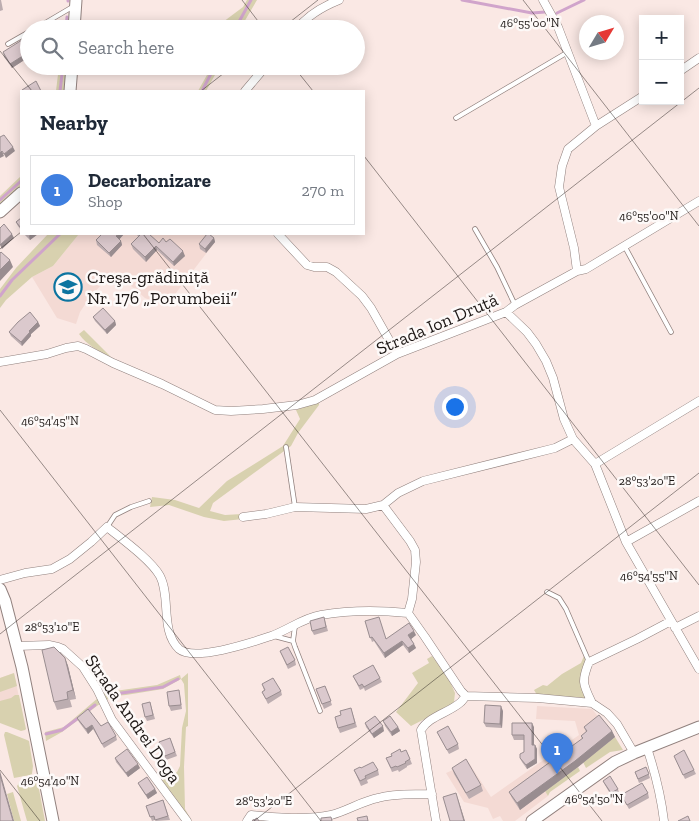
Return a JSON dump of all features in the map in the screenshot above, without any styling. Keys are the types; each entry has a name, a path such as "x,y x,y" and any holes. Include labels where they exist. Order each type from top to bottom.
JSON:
{"main road":[{"path":"75,20 76,2"},
{"path":"70,90 71,75"},
{"path":"0,212 20,194"},
{"path":"0,589 17,646 53,821"},
{"path":"532,821 604,769 634,753 699,727"}],"street":[{"path":"307,20 314,13 339,0"},
{"path":"543,0 558,27 596,126"},
{"path":"684,68 699,58"},
{"path":"246,90 258,75"},
{"path":"577,271 574,248 559,187 562,166 568,149 596,126 639,99"},
{"name":"Strada Ion Druță","path":"0,362 47,354 78,346 215,410 231,411 297,405 315,400 397,354 506,312 515,305 577,271 586,269 699,201"},
{"path":"279,235 307,265 314,268 327,267 336,272 362,296 371,308 397,354"},
{"path":"506,312 536,344 546,361 553,378 564,419 573,440 595,464 626,542 699,669"},
{"path":"595,464 699,401"},
{"path":"243,517 295,507 366,509 383,505 398,493 423,481 555,448 573,440"},
{"path":"626,542 699,501"},
{"path":"383,505 415,550 416,562 412,600 408,613"},
{"path":"0,580 52,569 70,559 107,526 148,562 160,577 164,591 169,630 173,641 180,650 186,653 216,652 272,636 319,615 365,610 408,613"},
{"path":"408,613 466,696 592,702"},
{"path":"634,753 617,724 607,713 592,702 584,686 585,673 590,662 673,624 699,616"},
{"name":"Strada Andrei Doga","path":"17,646 49,645 58,647 63,649 82,668 97,689 112,720 186,821"},
{"path":"436,821 421,730 424,725 461,702 466,696"},
{"path":"647,748 655,772 664,821"},
{"path":"247,821 251,815 301,818 331,815 378,798 432,794"}],"lane":[{"path":"48,20 76,2"},
{"path":"8,44 20,37"},
{"path":"456,118 568,52"},
{"path":"475,229 497,267 515,305"},
{"path":"624,246 671,332"},
{"path":"286,447 295,507"},
{"path":"107,526 115,515 149,501"},
{"path":"547,592 559,598 566,609 590,662"},
{"path":"295,625 294,641 320,712"},
{"path":"272,636 294,641"}],"shaded area":[{"path":"247,0 257,0 245,20 226,20 243,7"},
{"path":"58,75 66,75 65,90 56,90"},
{"path":"207,75 215,75 207,90 199,90"},
{"path":"20,177 20,187 0,205 0,196"},
{"path":"47,235 78,235 53,266 32,277 6,300 0,308 0,289 16,268"},
{"name":"Creşa-grădiniţă Nr. 176 „Porumbeii”","path":"78,235 206,235 215,242 166,306 145,298 114,271 90,297 80,312 76,324 57,318 32,277 53,266"},
{"path":"84,330 111,357 97,350 79,334"},
{"path":"319,402 319,405 298,433 291,446 213,503 210,511 225,515 242,514 243,519 224,521 204,517 169,505 150,507 152,497 175,500 199,508 227,481 283,446 300,419 296,410"},
{"path":"432,656 448,677 455,693 454,702 411,726 396,712 418,683 412,673 429,663 427,659"},
{"path":"584,656 586,663 581,678 585,698 537,695 534,690 543,685 547,686 562,674 581,663"},
{"path":"14,673 20,702 0,708 0,678"},
{"path":"14,673 17,686 0,692 0,678"},
{"path":"188,673 188,726 186,727 184,767 185,809 192,821 183,813 161,781 177,772 180,766 182,728 186,711 184,684 181,679"},
{"path":"180,675 181,679 163,689 114,696 105,701 102,694 157,685"},
{"path":"19,695 26,729 21,731 0,723 0,701"},
{"path":"98,698 101,703 62,732 46,741 45,732 64,727"},
{"path":"537,706 592,709 615,737 546,791 548,796 515,821 503,821 500,816 493,819 488,808 464,802 446,773 469,763 491,797 579,735 575,721 536,719"},
{"path":"5,732 29,741 33,766 32,774 14,778 4,735"},
{"path":"615,737 623,750 610,752 586,768 583,762"},
{"path":"578,767 580,771 550,792 548,796 545,791"},
{"path":"29,779 36,783 39,789 45,821 27,821 17,786 19,783"},
{"path":"13,792 21,821 14,821 7,794"}],"building":[{"path":"20,41 20,58 10,64 3,52"},
{"path":"36,81 40,90 22,90"},
{"path":"4,135 13,147 4,154 2,151 0,153 0,137"},
{"path":"20,219 20,227 16,222"},
{"path":"4,224 12,234 0,245 0,228"},
{"path":"101,235 118,235 116,236 121,241 109,253 96,240"},
{"path":"140,235 150,235 159,243 163,238 166,242 170,239 183,251 173,262 156,246 145,257 131,244"},
{"path":"206,235 214,238 205,249 199,244"},
{"path":"0,253 10,260 0,270"},
{"path":"103,308 115,321 105,330 93,317"},
{"path":"30,312 38,322 21,342 9,332"},
{"path":"324,617 326,627 312,631 310,621"},
{"path":"379,617 386,639 409,623 414,631 408,635 414,644 408,648 402,641 384,653 372,637 370,638 365,621"},
{"path":"54,647 65,658 73,690 67,692 68,699 54,702 42,650"},
{"path":"288,647 295,660 287,665 280,651"},
{"path":"373,665 380,678 364,687 362,684 359,686 353,676"},
{"path":"273,678 281,691 266,699 262,692 265,690 262,684"},
{"path":"325,686 331,701 322,704 316,689"},
{"path":"179,690 181,705 169,706 167,692"},
{"path":"150,702 153,715 145,717 142,704"},
{"path":"485,705 501,706 500,724 484,723"},
{"path":"351,708 355,723 338,728 335,717 341,715 340,711"},
{"path":"88,709 101,726 108,722 116,736 102,744 92,725 86,729 77,718"},
{"path":"599,715 612,731 575,761 517,803 509,792 583,738 581,736 587,731 584,727"},
{"path":"375,716 383,726 372,734 365,723"},
{"path":"390,716 398,727 391,732 383,721"},
{"path":"512,723 532,723 532,745 535,745 535,759 526,765 520,758 520,754 524,752 524,735 512,735"},
{"path":"448,726 458,744 447,750 437,732"},
{"path":"170,738 175,752 165,756 159,742"},
{"path":"127,749 138,764 126,773 115,758"},
{"path":"400,749 401,752 406,750 410,759 406,763 391,768 386,758 392,756 391,754"},
{"path":"684,750 694,770 683,775 674,756"},
{"path":"466,759 481,785 466,793 452,768"},
{"path":"373,762 378,770 365,776 366,778 360,781 354,770"},
{"path":"646,767 649,774 638,779 635,772"},
{"path":"0,775 13,821 0,821"},
{"path":"610,776 618,789 611,793 603,781"},
{"path":"147,777 155,789 146,795 138,783"},
{"path":"642,783 648,793 627,805 621,795"},
{"path":"456,793 464,821 450,821 443,797"},
{"path":"163,800 168,816 155,820 154,816 150,817 146,806"},
{"path":"367,816 368,821 358,821 357,818"},
{"path":"688,816 690,821 678,821"},
{"path":"331,817 332,821 321,821 321,818"}],"waterway":[{"path":"240,20 251,0"},
{"path":"462,0 532,13 545,12"},
{"path":"557,13 584,0"},
{"path":"60,90 62,75"},
{"path":"203,90 210,75"},
{"path":"0,200 20,182"},
{"path":"0,296 12,280 59,235"},
{"path":"108,695 163,687 178,679"},
{"path":"86,712 95,705"},
{"path":"46,734 62,730 81,716"}],"place":[{"name":"Creşa-grădiniţă Nr. 176 „Porumbeii”","path":"68,287"},
{"name":"Decarbonizare","path":"557,774"}]}
